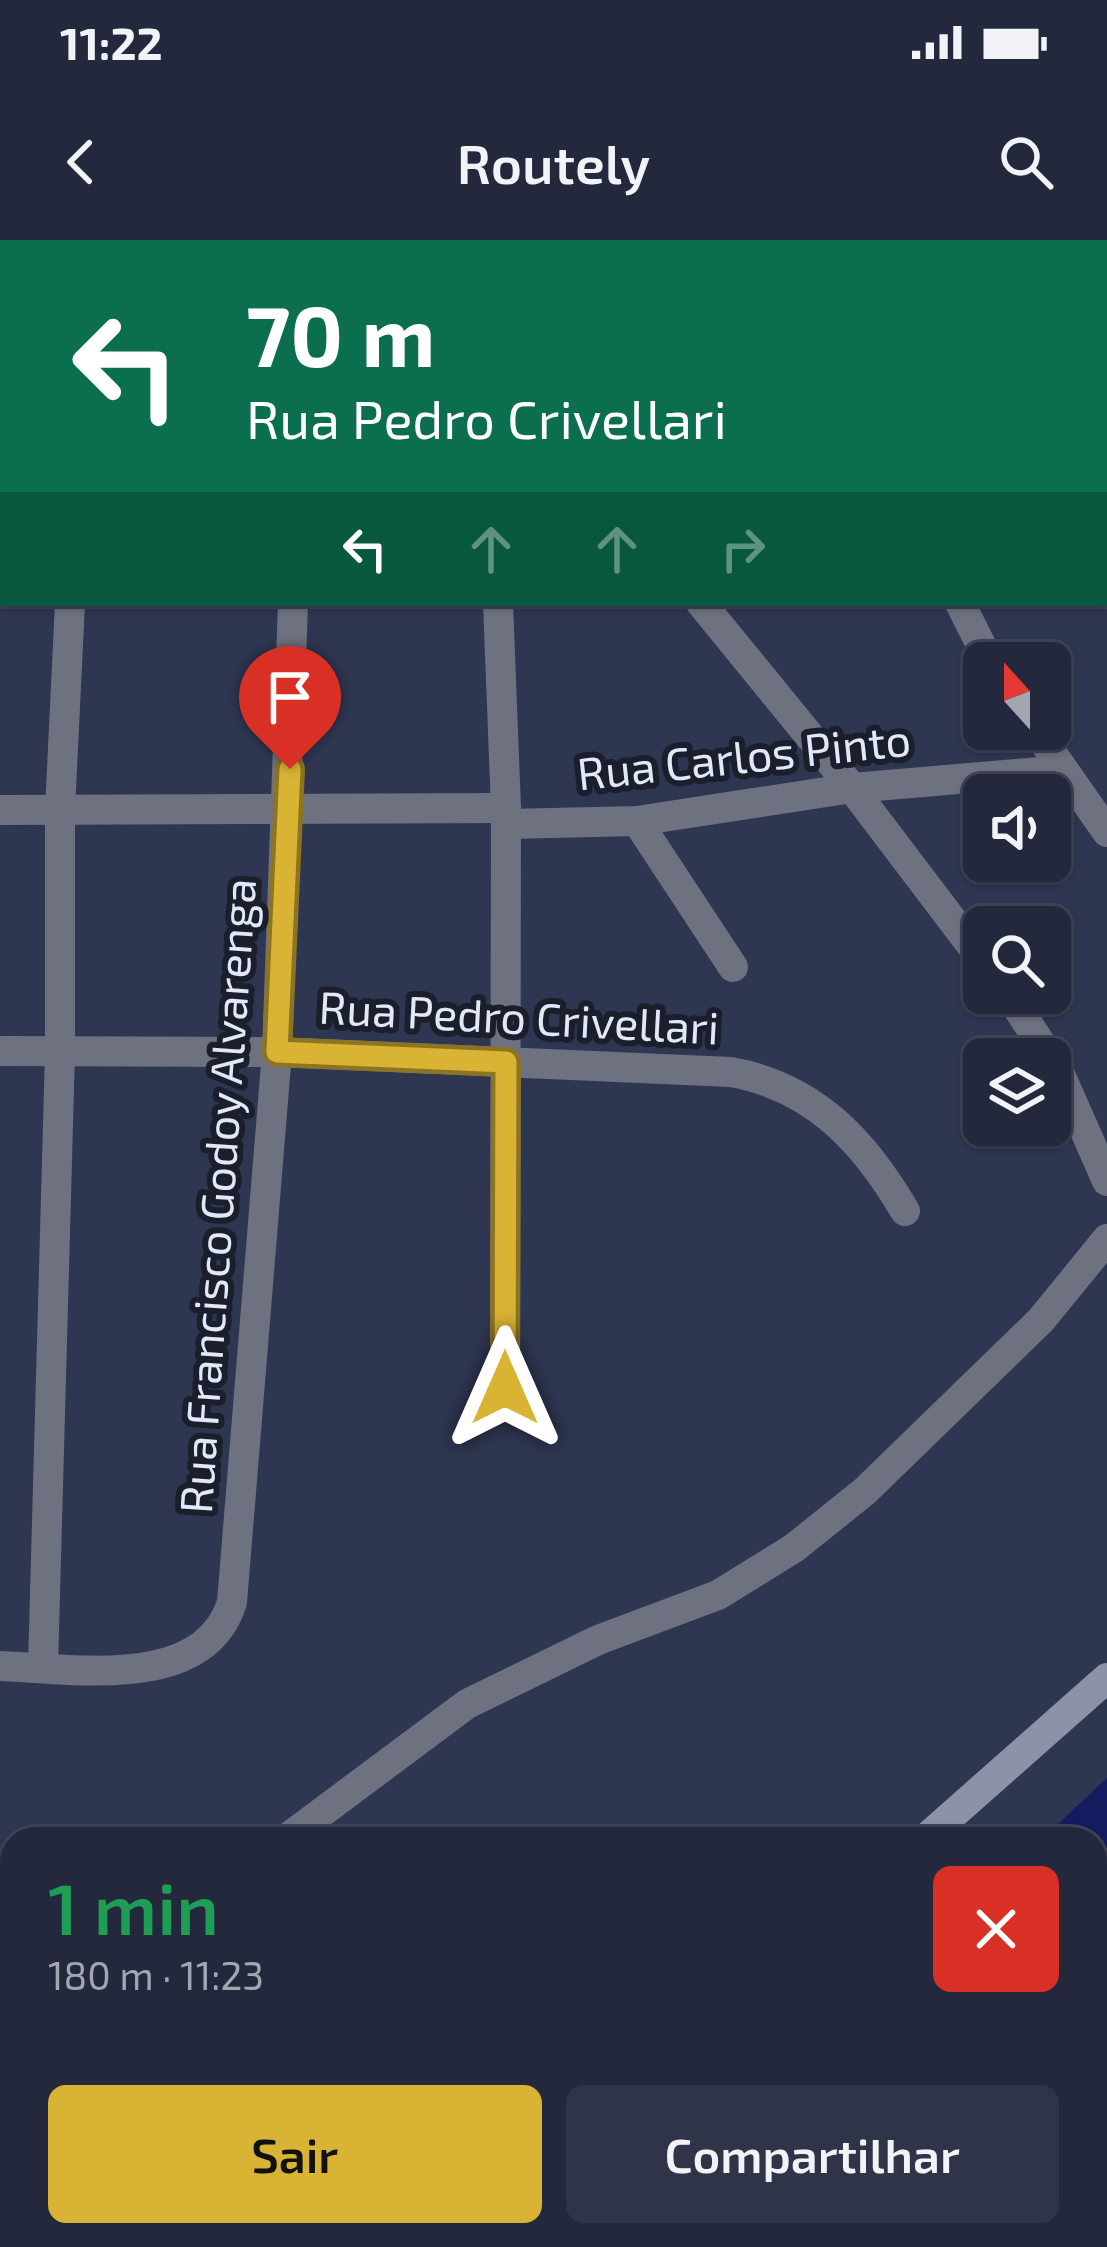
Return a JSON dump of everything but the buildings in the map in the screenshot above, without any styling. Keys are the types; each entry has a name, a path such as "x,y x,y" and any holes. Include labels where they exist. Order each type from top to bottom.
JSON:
{"street":[{"path":"0,1666 43,1667 60,1052 60,810 70,606"},
{"name":"Rua Francisco Godoy Alvarenga","path":"43,1667 134,1670 176,1659 227,1618 237,1579 277,1052 293,606"},
{"path":"498,606 506,816 505,1388"},
{"path":"703,606 853,788 963,934"},
{"path":"962,606 980,642"},
{"path":"1049,750 1107,832"},
{"name":"Rua Carlos Pinto","path":"0,810 289,810 637,821 853,788 1063,770"},
{"path":"637,821 733,967"},
{"path":"1022,1014 1059,1072 1107,1181"},
{"name":"Rua Pedro Crivellari","path":"0,1051 277,1052 718,1071 774,1084 816,1105 850,1132 905,1210"},
{"path":"302,1827 466,1705 580,1648 718,1595 794,1548 866,1492 1041,1320 1107,1239"},
{"path":"939,1827 1107,1678"}],"shaded area":[{"path":"1107,1778 1107,1827 1055,1827"}],"route":[{"path":"290,769 277,1052 506,1062 505,1388"}]}
